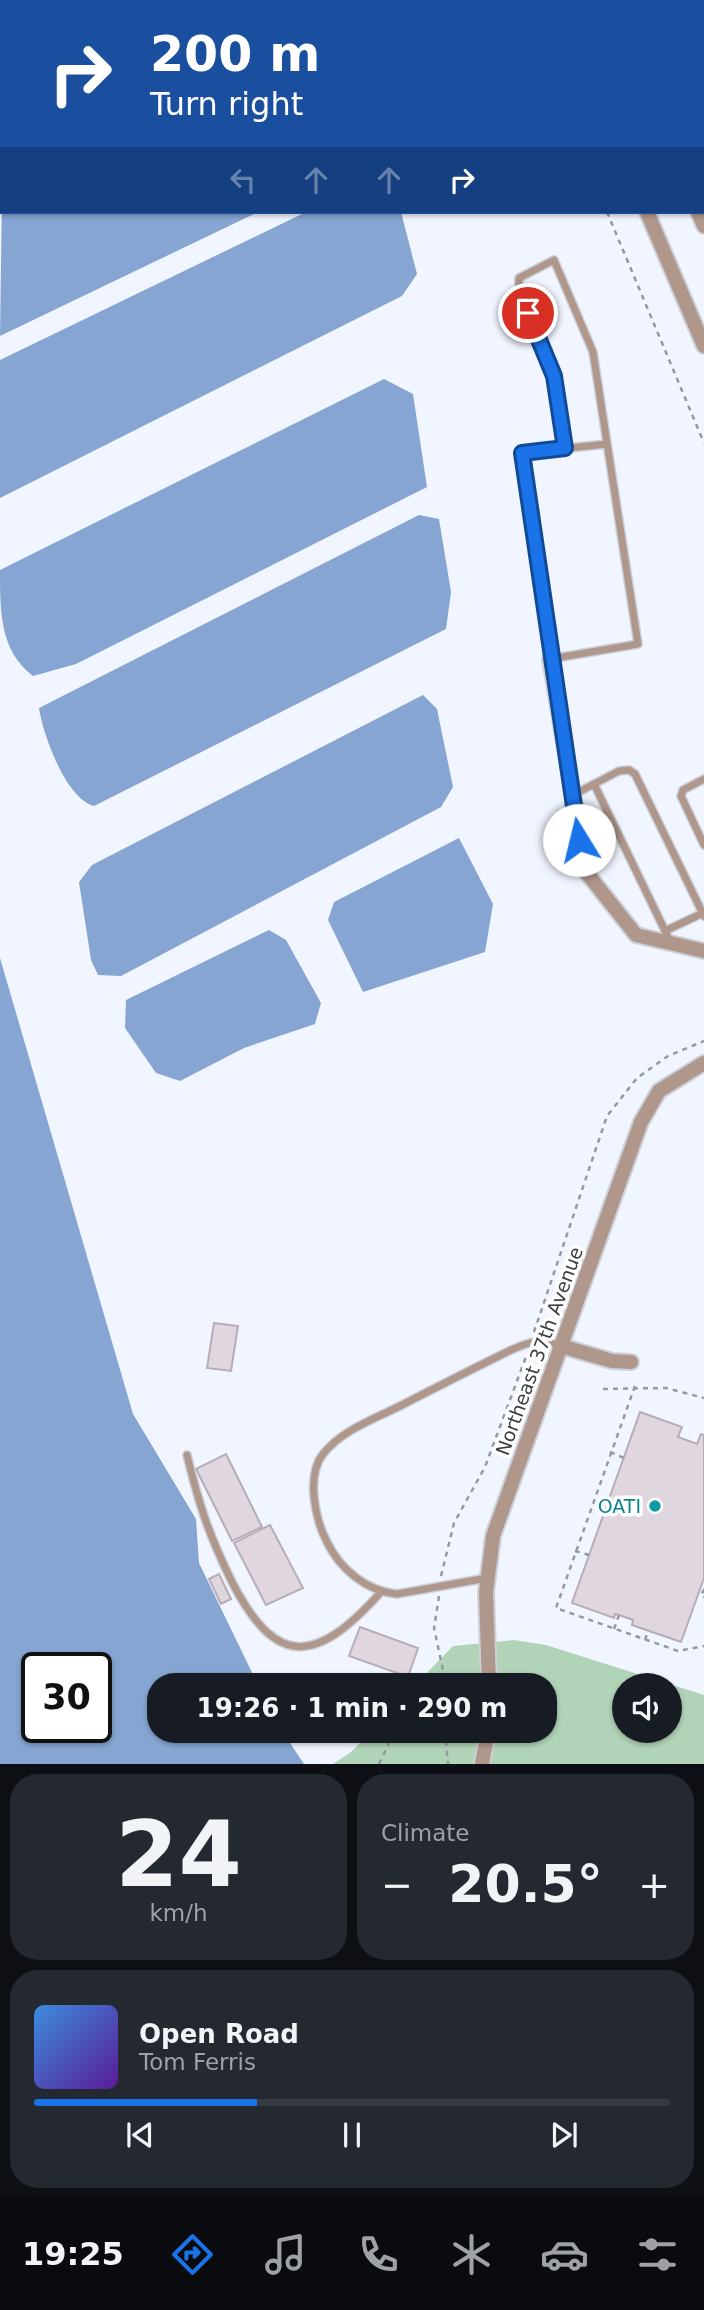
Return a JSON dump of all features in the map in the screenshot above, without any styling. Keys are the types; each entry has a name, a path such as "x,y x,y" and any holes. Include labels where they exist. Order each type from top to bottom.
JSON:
{"street":[{"path":"648,214 704,346"},
{"path":"550,659 582,862 592,882 629,930 644,939 668,938 704,951"},
{"name":"Northeast 37th Avenue","path":"489,1673 487,1578 493,1536 647,1107 659,1091 701,1068"},
{"path":"561,1346 612,1361 631,1362"},
{"path":"482,1764 486,1743"}],"lane":[{"path":"565,448 554,376 519,290 519,278 554,260 593,352 638,644 550,659 522,453 607,444"},
{"path":"572,795 619,771 629,770 635,774 703,914 668,938 594,784"},
{"path":"704,779 683,790 681,796 704,845"},
{"path":"487,1578 413,1592 382,1592 350,1573 337,1560 322,1533 314,1480 322,1455 349,1432 531,1341 544,1340 561,1346"},
{"path":"187,1455 202,1520 218,1553 253,1619 278,1642 292,1646 322,1643 344,1629 382,1592"}],"path":[{"path":"608,214 704,443"},
{"path":"635,1386 556,1608 678,1651 704,1646"},
{"path":"603,1389 635,1386 678,1390 704,1398"},
{"path":"610,1452 624,1458"},
{"path":"575,1551 589,1555"},
{"path":"701,1596 704,1588"},
{"path":"614,1629 619,1615"},
{"path":"645,1640 648,1630"},
{"path":"379,1764 389,1743"},
{"path":"445,1743 448,1764"}],"green space":[{"path":"514,1640 546,1645 634,1673 612,1673 612,1743 682,1743 682,1688 704,1695 704,1764 333,1764 360,1743 557,1743 557,1673 427,1673 453,1646"}],"water":[{"path":"2,214 254,214 0,336"},
{"path":"302,214 402,214 417,274 402,296 0,498 0,360"},
{"path":"384,379 413,394 427,487 76,664 33,676 22,666 8,643 4,630 0,570"},
{"path":"419,515 439,519 451,592 446,629 94,806 74,792 51,749 39,708"},
{"path":"423,695 437,709 453,787 441,807 121,976 98,975 91,960 79,882 92,865"},
{"path":"459,838 493,904 485,952 363,992 328,920 334,902"},
{"path":"269,930 286,940 321,1003 315,1024 244,1048 180,1081 156,1073 125,1028 126,1000"},
{"path":"0,958 133,1414 196,1519 199,1563 252,1673 147,1673 147,1743 290,1743 304,1764 0,1764"}],"building":[{"path":"214,1323 238,1326 231,1371 207,1368"},
{"name":"OATI","path":"640,1412 682,1427 678,1437 697,1444 701,1434 704,1435 704,1578 681,1642 632,1625 633,1620 615,1614 614,1618 572,1603"},
{"path":"226,1454 262,1527 232,1541 196,1469"},
{"path":"270,1525 303,1588 266,1605 234,1543"},
{"path":"219,1574 231,1599 221,1604 209,1579"},
{"path":"360,1627 418,1648 409,1673 397,1673 349,1656"}],"place":[{"name":"OATI","path":"655,1506"}],"route":[{"path":"528,313 554,376 565,448 522,453 550,659 579,840"}]}
